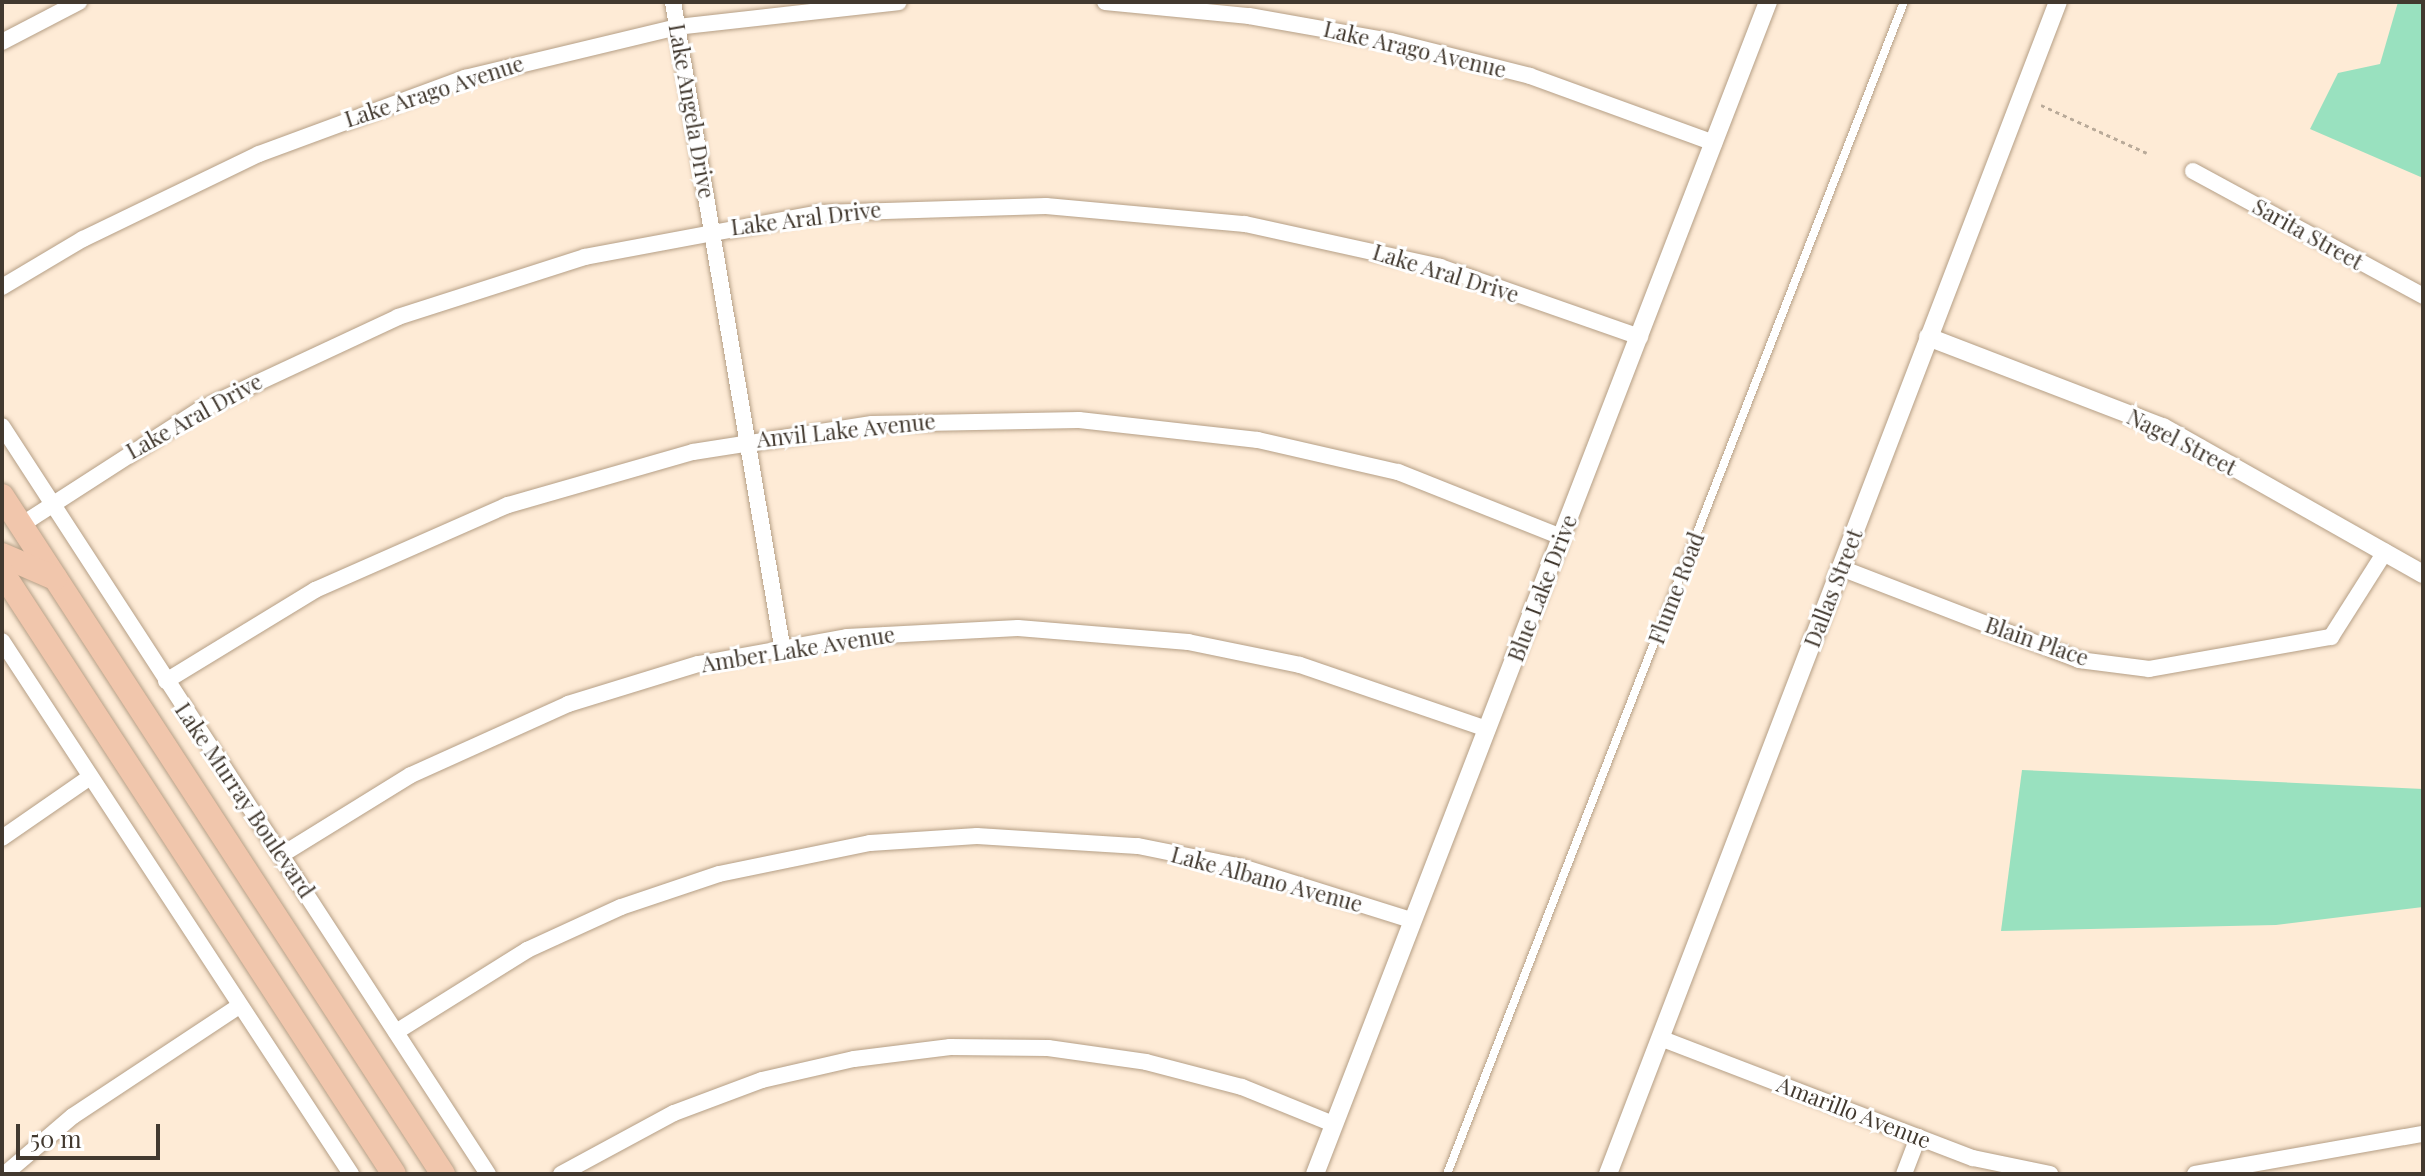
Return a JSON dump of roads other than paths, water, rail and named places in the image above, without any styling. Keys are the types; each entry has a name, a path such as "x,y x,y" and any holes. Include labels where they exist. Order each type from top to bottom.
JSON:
{"main road":[{"name":"Lake Murray Boulevard","path":"2,496 12,521 55,578 443,1174"},
{"path":"2,555 55,578"},
{"path":"2,572 394,1174"}],"street":[{"path":"2,42 79,2"},
{"name":"Lake Angela Drive","path":"673,2 714,229 782,646"},
{"name":"Lake Arago Avenue","path":"2,287 83,239 206,177 350,117 535,58 677,27 899,2"},
{"name":"Lake Arago Avenue","path":"1105,2 1249,16 1391,41 1530,76 1714,143"},
{"name":"Blue Lake Drive","path":"1315,1174 1768,2"},
{"name":"Dallas Street","path":"1608,1174 2058,2"},
{"name":"Sarita Street","path":"2193,171 2423,296"},
{"name":"Lake Aral Drive","path":"12,521 52,503 201,409 356,334 522,274 714,229 912,207 1046,206 1179,215 1311,236 1440,267 1640,337"},
{"name":"Nagel Street","path":"1928,337 2163,427 2423,574"},
{"name":"Anvil Lake Avenue","path":"166,681 303,597 448,528 583,480 747,441 949,419 1113,421 1208,432 1398,472 1561,537"},
{"name":"Lake Murray Boulevard","path":"2,426 166,681 283,854 488,1174"},
{"name":"Blain Place","path":"1841,568 2079,660 2149,669 2331,637 2385,552"},
{"name":"Amber Lake Avenue","path":"283,854 398,782 515,725 623,685 782,646 961,628 1132,635 1300,665 1487,729"},
{"path":"2,641 351,1174"},
{"path":"2,838 90,777"},
{"name":"Lake Albano Avenue","path":"396,1032 516,956 621,907 719,874 870,843 1004,836 1138,846 1242,867 1411,920"},
{"path":"5,1174 73,1116 239,1006"},
{"name":"Amarillo Avenue","path":"1660,1038 1973,1158 2050,1174"},
{"path":"561,1174 674,1113 762,1080 854,1059 950,1047 1048,1048 1146,1062 1242,1087 1333,1124"},
{"path":"2195,1174 2423,1134"},
{"path":"1904,1174 1918,1137"}],"lane":[{"name":"Flume Road","path":"1447,1174 1904,2"}]}
